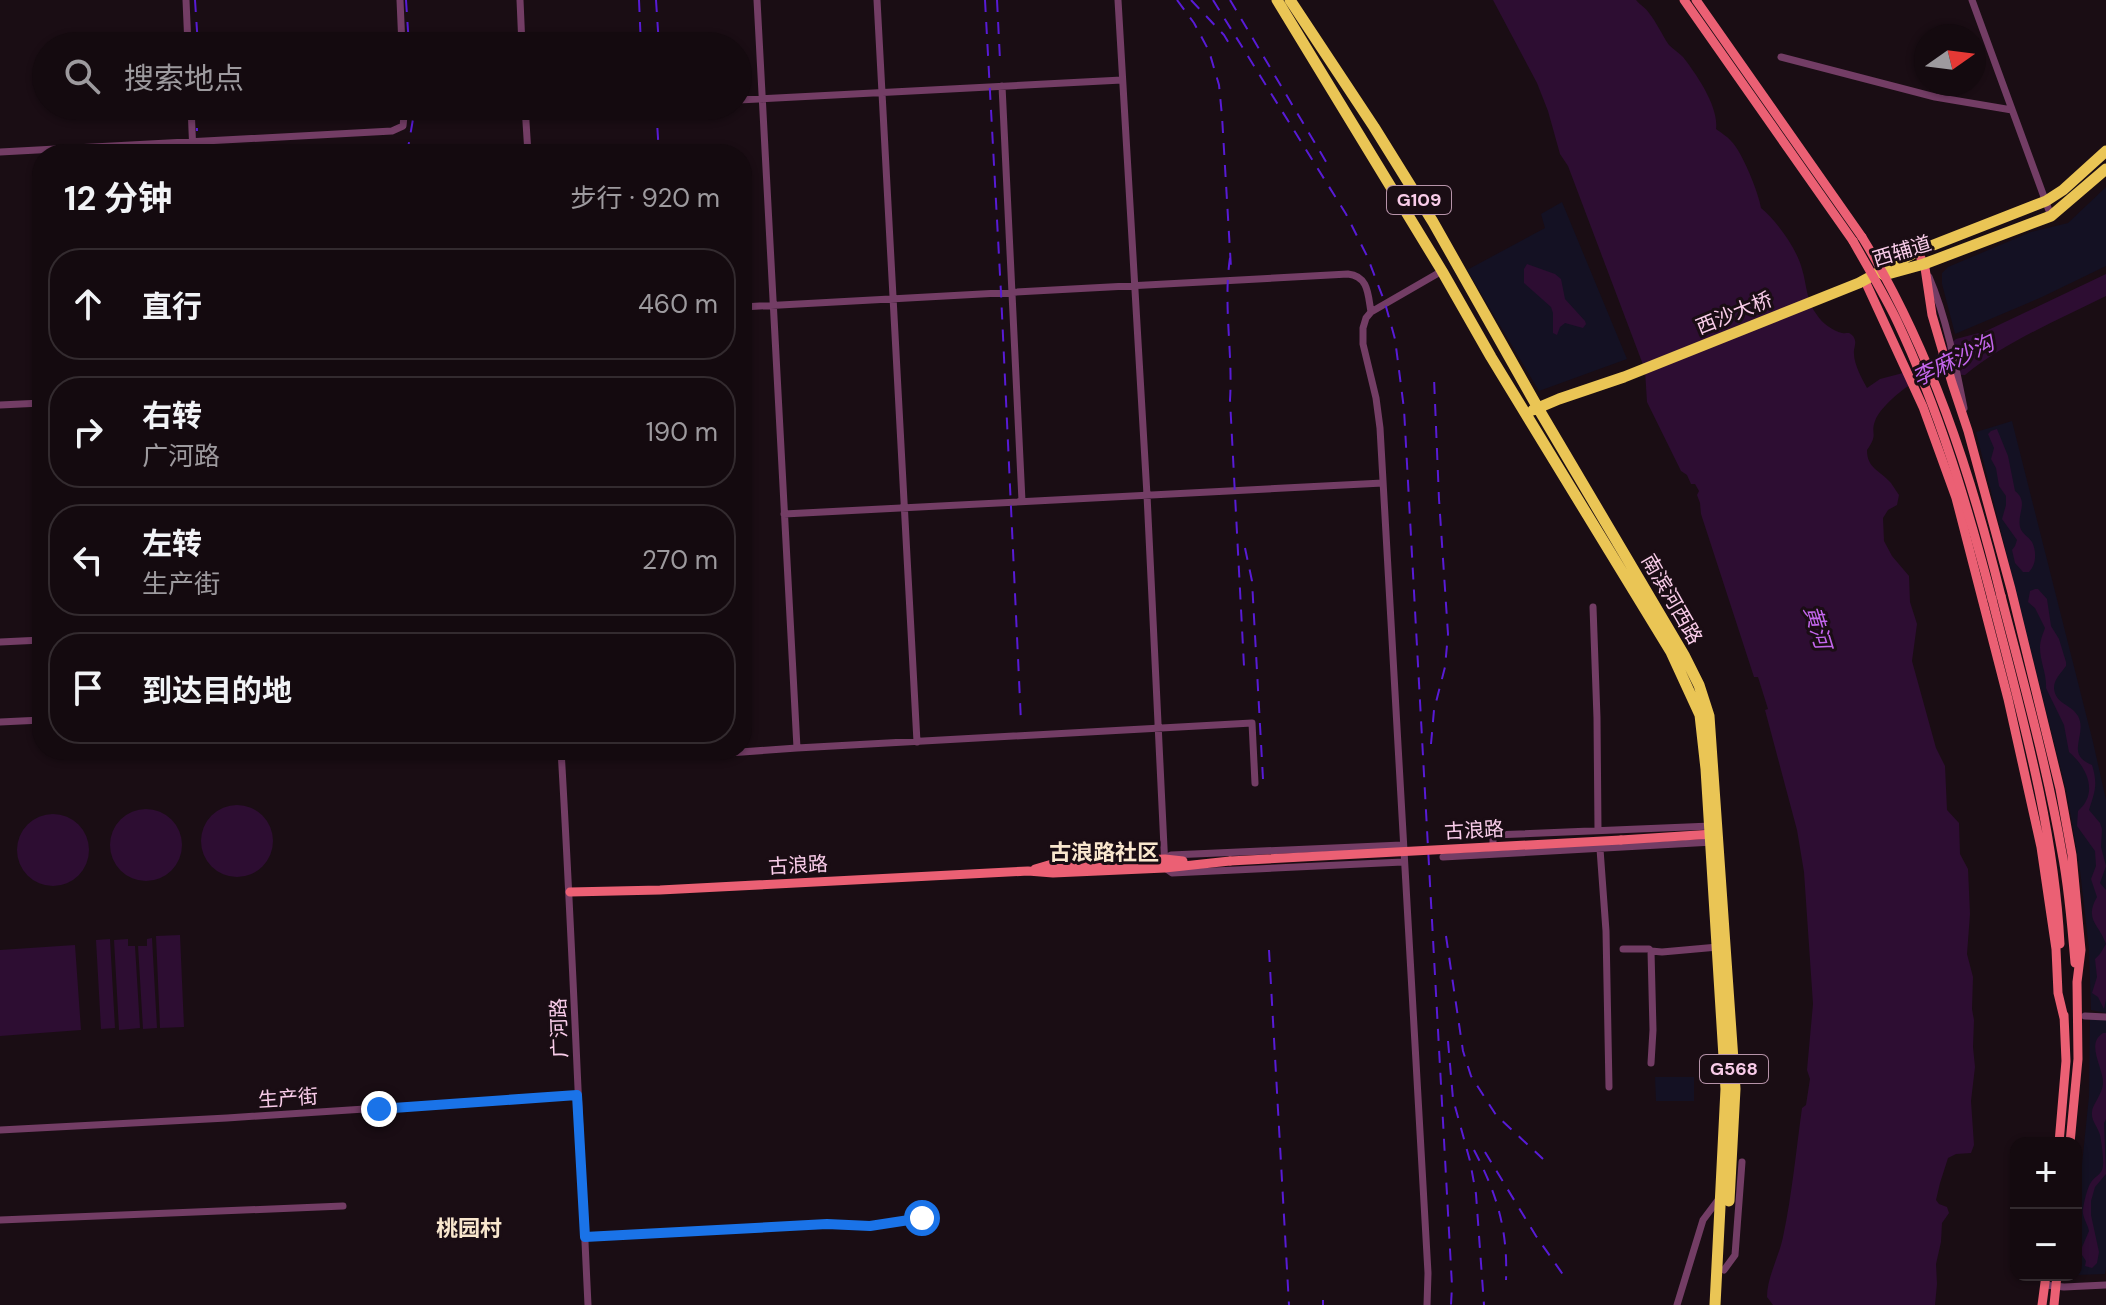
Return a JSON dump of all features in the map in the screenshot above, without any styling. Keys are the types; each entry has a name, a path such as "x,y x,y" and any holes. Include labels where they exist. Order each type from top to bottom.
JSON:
{"highway":[{"name":"G109","path":"1277,0 1525,414"},
{"name":"南滨河西路","path":"1290,0 1433,222 1699,685 1709,716 1726,1089 1722,1305"},
{"name":"西辅道","path":"1862,282 1918,251 2046,201 2063,190 2106,151"},
{"name":"西辅道","path":"1862,282 1924,266 2051,216 2106,169"},
{"name":"西沙大桥","path":"1525,414 1862,282"},
{"name":"南滨河西路","path":"1525,414 1671,652 1700,715 1714,834 1735,1089 1715,1305"}],"main road":[{"path":"1684,0 1798,152 1906,316 1965,463 1984,525 2052,857 2058,906 2066,1061 2060,1137"},
{"path":"1696,0 1732,62"},
{"path":"1918,251 1924,266 1932,315 1944,341 2011,589 2060,789 2072,855 2081,950 2077,982"},
{"path":"1862,282 1923,407 1956,498 2008,699 2041,847 2056,949 2058,993 2064,1018"},
{"path":"1997,597 2040,747 2068,891 2077,982 2078,1059 2071,1137"},
{"name":"古浪路","path":"570,892 1028,871 1052,864 1165,864 1714,834"},
{"path":"2042,1305 2046,1281"},
{"path":"2054,1305 2056,1281"}],"street":[{"path":"186,0 187,32"},
{"path":"400,0 401,32"},
{"path":"520,0 521,32"},
{"path":"757,0 797,748"},
{"path":"877,0 917,742"},
{"path":"1118,0 1165,864"},
{"path":"1972,0 2051,216"},
{"path":"1781,57 1935,97 2012,110"},
{"path":"752,99 1122,80"},
{"path":"1002,86 1022,501"},
{"path":"192,120 193,143"},
{"path":"172,144 392,131 403,126 404,120"},
{"path":"526,120 527,144"},
{"path":"0,152 32,151"},
{"path":"1427,1305 1420,1116 1383,483 1378,412 1363,335 1366,318 1371,312 1442,271"},
{"path":"752,306 1348,274 1356,275 1365,284 1371,312"},
{"path":"0,405 32,403"},
{"path":"784,514 1383,483"},
{"path":"1593,607 1598,829"},
{"path":"0,642 32,640"},
{"path":"0,722 32,720"},
{"path":"752,751 1252,723 1255,783"},
{"name":"广河路","path":"562,760 588,1305"},
{"path":"1494,855 1493,835 1598,829 1714,834"},
{"path":"1443,857 1600,849 1714,834"},
{"name":"古浪路","path":"1402,845 1171,855 1165,864 1172,873 1403,862"},
{"path":"1600,849 1606,931 1609,1087"},
{"path":"1623,949 1662,952 1718,947"},
{"path":"1651,951 1651,1063"},
{"path":"2085,1016 2106,1017"},
{"name":"生产街","path":"0,1130 577,1095"},
{"path":"1724,1270 1735,1255 1742,1162"},
{"path":"1677,1305 1703,1220 1726,1193"},
{"path":"0,1220 343,1206"},
{"path":"585,1237 827,1224 870,1226 922,1218"},
{"path":"2048,1281 2056,1286 2106,1285"}],"shaded area":[{"path":"2106,187 2106,266 1955,334 1942,284 1942,273 1948,267 2031,232 2068,223"},
{"path":"1562,202 1627,359 1539,391 1467,270 1545,228 1541,214"},
{"path":"2012,421 2106,800 2106,1013 2091,1010 2089,950 2067,794 1976,432"},
{"path":"2090,1018 2106,1018 2106,1267 2105,1274 2082,1275 2082,1164 2089,1096"},
{"path":"1655,1077 1694,1077 1694,1101 1656,1101"}],"water":[{"path":"1493,0 1636,0 1646,10 1706,92 1714,111 1716,129 1735,146 1749,173 1761,208 1791,244 1802,269 1813,310 1828,326 1853,336 1855,362 1867,388 1880,379 1922,368 1956,339 1986,331 2106,274 2106,296 2015,341 1965,375 1933,374 1909,386 1879,414 1873,440 1867,450 1872,465 1899,495 1897,505 1888,510 1883,518 1884,541 1909,576 1910,602 1917,624 1912,661 1936,748 1945,766 1947,810 1959,823 1960,854 1968,869 1970,914 1967,954 1973,977 1975,1067 1971,1101 1974,1145 1971,1153 1948,1158 1940,1183 1936,1200 1947,1207 1949,1213 1942,1223 1936,1264 1935,1305 1773,1305 1767,1297 1786,1221 1802,1108 1806,1105 1810,1079 1807,1070 1813,1004 1804,872 1797,830 1765,710 1768,709 1758,677 1754,677 1701,514 1699,491 1681,471 1647,402 1645,370 1568,166 1560,154 1548,111 1537,83"},
{"path":"1527,264 1561,279 1565,299 1585,321 1583,328 1565,323 1557,335 1553,333 1551,307 1524,283"},
{"path":"1997,429 2008,456 2015,491 2021,499 2020,527 2035,550 2029,572 2023,572 2015,563 2012,550 2017,540 2002,519 2006,496 1999,486 1991,459 1994,448 1988,434"},
{"path":"2035,589 2047,599 2051,626 2066,662 2055,682 2055,693 2078,716 2079,755 2092,765 2094,772 2095,788 2089,810 2102,829 2101,847 2106,866 2100,883 2106,890 2106,944 2092,917 2097,897 2091,879 2096,866 2095,851 2077,826 2078,811 2088,796 2088,780 2081,765 2069,752 2064,725 2046,688 2040,648 2045,628 2035,608 2028,602 2030,591"},
{"path":"237,805 257,811 267,821 273,841 267,861 257,871 237,877 217,871 207,861 201,841 207,821 217,811"},
{"path":"146,809 166,815 176,825 182,845 176,865 166,875 146,881 126,875 116,865 110,845 116,825 126,815"},
{"path":"53,814 73,820 83,830 89,850 83,870 73,880 53,886 33,880 23,870 17,850 23,830 33,820"},
{"path":"180,935 184,1027 160,1028 156,936"},
{"path":"152,938 157,1028 143,1029 138,946 147,946 147,939"},
{"path":"110,939 115,1028 101,1029 96,940"},
{"path":"128,939 128,946 135,946 140,1028 119,1030 114,940"},
{"path":"2106,944 2104,1009 2092,993 2097,977 2095,959"},
{"path":"75,945 81,1030 0,1036 0,950"},
{"path":"2106,1033 2106,1174 2095,1187 2091,1201 2099,1252 2097,1263 2092,1268 2085,1266 2082,1255 2089,1231 2083,1208 2090,1184 2102,1171 2103,1165 2099,1132 2092,1115 2103,1084 2095,1050 2098,1038"}],"railway":[{"path":"195,0 197,32"},
{"path":"406,0 408,32"},
{"path":"639,0 640,32"},
{"path":"656,0 658,32"},
{"path":"985,0 1021,722"},
{"path":"997,0 1000,60"},
{"path":"1177,0 1209,51 1219,85 1231,268"},
{"path":"1191,0 1230,45"},
{"path":"1213,0 1346,214 1367,256 1395,339 1404,409 1451,1305"},
{"path":"1230,0 1328,165"},
{"path":"197,120 197,131"},
{"path":"409,144 413,120"},
{"path":"657,120 658,144"},
{"path":"1230,258 1227,293 1230,400 1244,666"},
{"path":"1431,744 1448,634 1434,378"},
{"path":"1245,548 1252,581 1263,779"},
{"path":"1446,936 1463,1051 1471,1076 1496,1115 1543,1159"},
{"path":"1269,950 1289,1305"},
{"path":"1448,1041 1453,1099 1476,1194 1484,1305"},
{"path":"1474,1150 1489,1182 1503,1228 1506,1280"},
{"path":"1485,1152 1564,1276"},
{"path":"1323,1300 1323,1305"}],"district":[{"name":"古浪路社区","path":"1104,852"},
{"name":"桃园村","path":"469,1228"}],"route":[{"path":"379,1109 577,1095 585,1237 827,1224 870,1226 922,1218"}],"water label":[{"name":"李麻沙沟","path":"1953,360"},
{"name":"黄河","path":"1818,627"}]}
